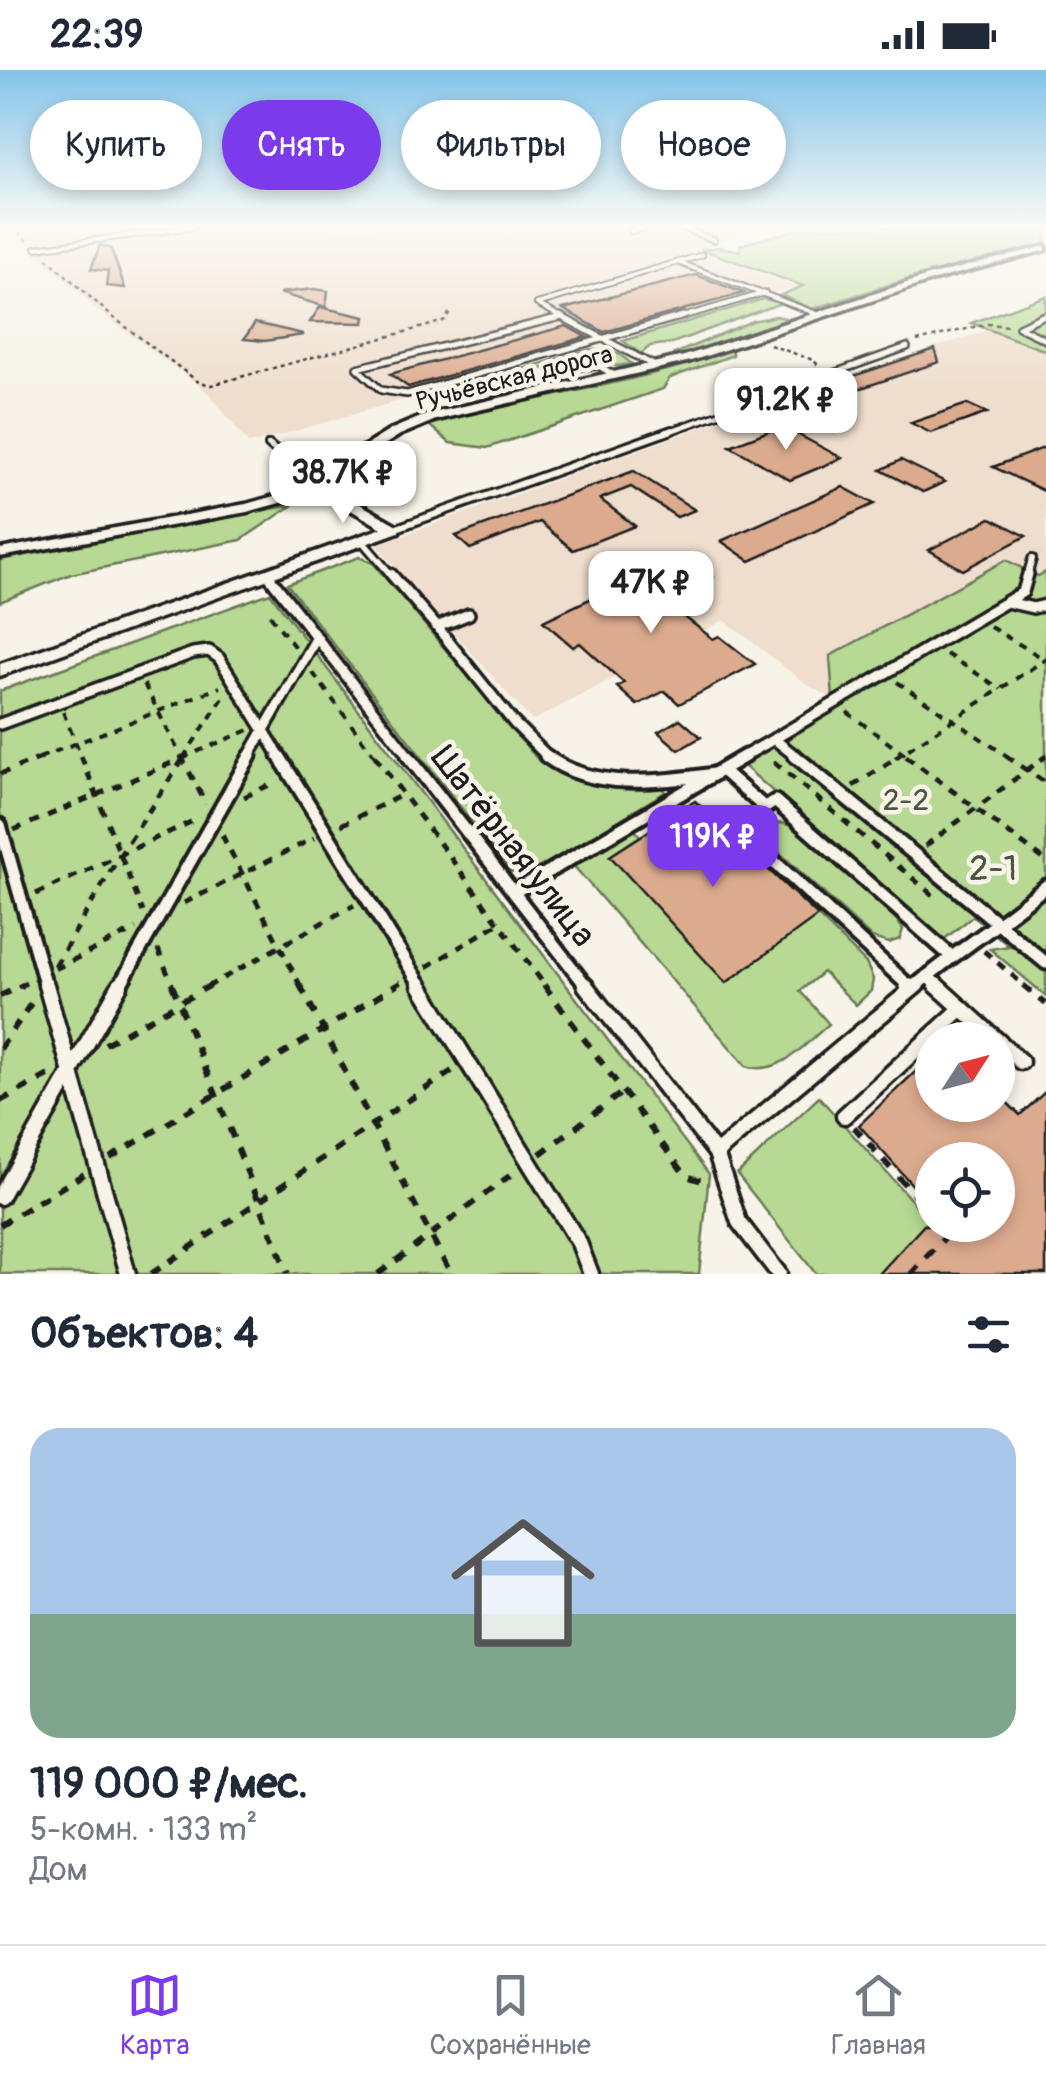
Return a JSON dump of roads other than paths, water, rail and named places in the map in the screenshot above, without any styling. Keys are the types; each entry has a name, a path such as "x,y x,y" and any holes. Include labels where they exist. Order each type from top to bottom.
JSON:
{"street":[{"name":"Ручьёвская дорога","path":"0,554 247,508 316,485 396,432 432,416 656,367 915,283"},
{"path":"316,485 394,529"},
{"path":"0,670 394,529"}],"lane":[{"path":"607,283 537,304 656,367"},
{"path":"737,283 820,315"},
{"path":"561,317 356,368 381,390 407,394 764,293"},
{"path":"1046,314 1019,327 1046,340"},
{"path":"394,529 906,347"},
{"path":"572,367 599,366 614,375"},
{"path":"269,445 316,485"},
{"path":"363,542 529,738 560,767 598,778 688,778 718,772 764,808"},
{"path":"514,892 1008,602 1023,592 1032,559"},
{"name":"Шатёрная улица","path":"268,574 716,1153 739,1222 779,1274"},
{"path":"1008,602 1032,608 1046,605"},
{"path":"437,627 469,614"},
{"path":"0,1198 262,727 317,636"},
{"path":"0,724 209,651 220,658 580,1243 591,1274"},
{"path":"774,739 1046,962"},
{"path":"912,989 736,826 775,800 951,956"},
{"path":"1,830 47,976 128,1274"},
{"path":"716,1153 926,976 1000,925 1046,886"},
{"path":"926,976 977,1022"},
{"path":"844,1116 962,1008"},
{"path":"1015,1056 1021,1062"}],"park label":[{"name":"2-2","path":"906,800"},
{"name":"2-1","path":"993,868"}]}
